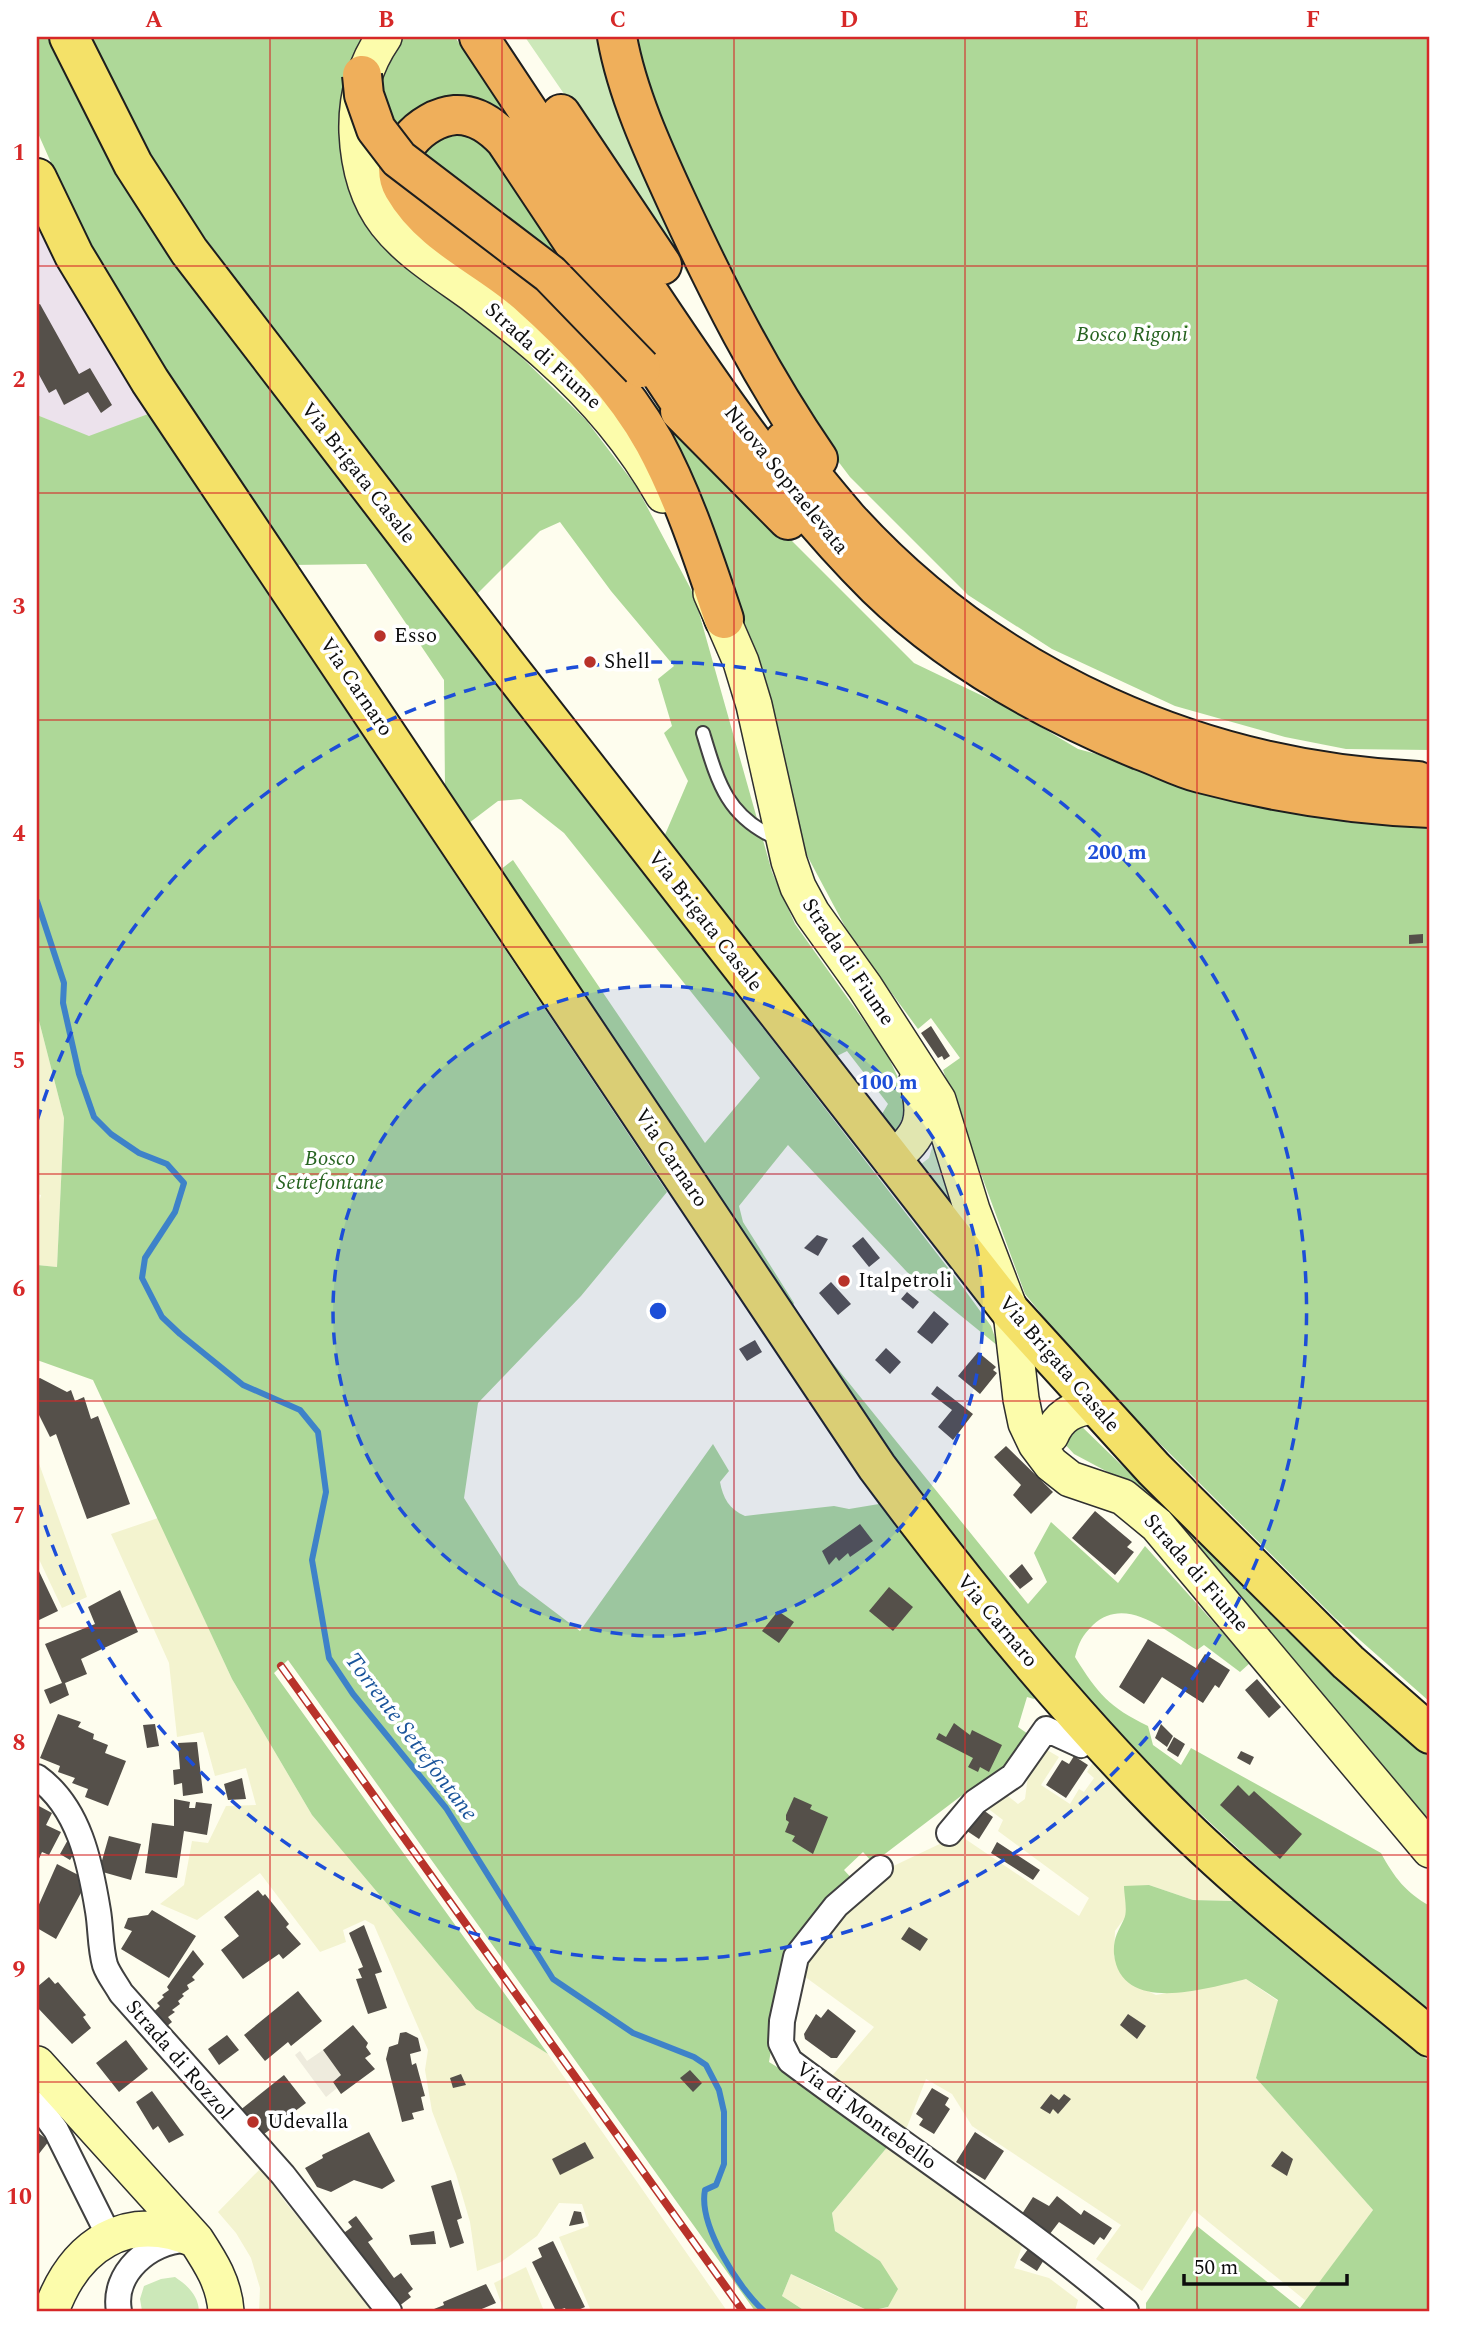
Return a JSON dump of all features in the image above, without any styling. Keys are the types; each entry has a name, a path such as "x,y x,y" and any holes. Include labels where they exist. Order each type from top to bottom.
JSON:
{"highway":[{"name":"Nuova Sopraelevata","path":"479,37 704,375 816,524 879,589 983,654 1083,726 1197,772 1331,801 1430,808"},
{"name":"Nuova Sopraelevata","path":"509,37 776,432 849,520 905,573 983,654 1039,673 1146,725 1200,744 1268,762 1338,774 1430,781"},
{"path":"616,42 663,170 744,342 779,402 862,514 983,654"},
{"path":"362,75 364,95 376,129 399,159 550,274 813,546 874,598 983,654"},
{"path":"697,428 505,139 475,118 456,115 423,127 398,159 396,172 402,187 430,223 525,292 576,341 620,393 659,454 701,552 724,619"}],"main road":[{"name":"Via Brigata Casale","path":"69,37 133,164 189,251 891,1160 1011,1311 1094,1406 1348,1662 1430,1734"},
{"name":"Strada di Fiume","path":"384,37 362,75 357,117 358,153 364,179 385,224 405,246 526,337 587,392 641,457 673,513 724,619 754,705 784,842 798,887 812,913 938,1100 972,1210 1011,1311 1021,1399 1026,1423 1036,1444 1051,1464 1070,1479 1123,1497 1157,1525 1430,1850"},
{"name":"Via Carnaro","path":"37,178 74,255 150,381 877,1467 951,1567 1158,1801 1218,1858 1430,2037"},
{"path":"891,1160 915,1138 922,1122 923,1101 909,1054"},
{"path":"1011,1311 1051,1435 1070,1461 1123,1497"},
{"path":"1051,1435 1056,1422 1064,1416 1080,1407 1094,1406"},
{"path":"37,2064 196,2240 214,2268 225,2294 226,2311"},
{"path":"51,2311 61,2284 98,2243 160,2229 196,2240"}],"street":[{"path":"949,1833 969,1807 1013,1776 1046,1729 1081,1745 1096,1734"},
{"name":"Strada di Rozzol","path":"37,1777 53,1788 66,1804 77,1827 96,1901 106,1967 121,1993 283,2175 389,2311"},
{"name":"Via di Montebello","path":"880,1868 829,1914 796,1957 782,2021 785,2052 790,2061 880,2128 1062,2256 1126,2311"},
{"path":"37,2104 57,2130 79,2175 98,2243"},
{"path":"119,2311 117,2302 137,2259 156,2245 196,2240"}],"lane":[{"path":"703,733 719,784 729,802 752,826 784,842"}],"shaded area":[{"path":"37,225 55,264 148,414 89,437 37,415"},
{"path":"323,2050 341,2075 333,2082 337,2088 326,2097 295,2055 300,2051 307,2061"}],"green space":[{"path":"37,37 48,37 139,209 215,318 962,1286 991,1326 998,1346 907,1272 788,1145 739,1206 743,1222 794,1303 791,1309 500,870 513,860 705,1143 760,1078 564,833 521,799 498,801 469,823 445,789 444,680 366,564 292,565 134,328 84,237 37,131"},
{"path":"85,37 455,37 536,161 501,122 400,136 513,349 586,420 636,486 694,595 772,872 795,924 886,1052 909,1101 894,1138 879,1119 888,1104 847,1051 833,1058 664,837 688,781 664,733 672,726 658,679 674,666 611,591 560,522 540,531 476,595 316,388 164,182"},
{"path":"525,37 595,37 640,153 715,314"},
{"name":"Bosco Rigoni","path":"630,37 1430,37 1430,750 1346,749 1285,737 1175,706 1052,649 968,595 850,477 822,440 772,356 686,187"},
{"path":"455,127 493,141 641,368 630,379 914,663 1016,712 1078,749 1350,823 1430,825 1430,1702 1335,1618 1091,1375 1025,1294 943,1070 960,1058 931,1018 918,1029 850,936 802,846 681,473 412,178 424,143"},
{"name":"Bosco Settefontane","path":"148,414 667,1192 581,1296 478,1403 464,1498 519,1585 580,1631 713,1444 729,1471 720,1482 725,1498 735,1510 745,1516 834,1506 849,1509 879,1504 968,1618 1037,1696 1034,1699 1027,1697 1018,1727 1028,1734 989,1786 961,1796 873,1863 863,1852 844,1870 855,1882 784,1975 769,2062 829,2099 889,2145 832,2213 835,2231 880,2261 898,2289 888,2307 869,2311 791,2274 782,2296 805,2311 755,2311 288,1660 274,1673 548,2054 476,2009 312,1815 232,1679 93,1380 37,1360 37,1265 57,1267 64,1118 37,1013 37,415 89,436"},
{"path":"37,1013 64,1118 57,1267 37,1265 37,1210 41,1195 37,1194"},
{"path":"934,1141 958,1214 916,1168 929,1158"},
{"path":"815,1341 1028,1604 1047,1582 1034,1553 1051,1522 1118,1583 1145,1546 1250,1663 1240,1672 1204,1645 1197,1650 1146,1619 1119,1613 1106,1616 1093,1625 1081,1640 1075,1657 1106,1698 1123,1712 1148,1726 1153,1745 1181,1765 1191,1748 1381,1853 1401,1884 1430,1906 1430,2017 1352,1954 1122,1741 994,1594 910,1484"},
{"path":"1077,1422 1305,1643 1430,1752 1430,1830 1136,1487 1074,1454 1061,1440"},
{"path":"37,1458 87,1597 62,1608 37,1555"},
{"path":"158,1518 232,1679 312,1815 476,2009 548,2054 727,2311 591,2311 559,2237 589,2226 582,2204 559,2203 537,2236 501,2262 477,2271 470,2222 456,2174 432,2111 425,2070 428,2050 374,1925 365,1920 343,1930 346,1942 320,1952 260,1873 197,1920 160,1904 184,1885 192,1841 208,1843 226,1806 256,1805 246,1768 215,1776 203,1732 177,1737 169,1663 111,1534"},
{"path":"1042,1747 1059,1757 1041,1785 1070,1804 1079,1789 1084,1792 1094,1778 1087,1772 1095,1759 1233,1901 1193,1900 1149,1885 1115,1931 1114,1956 1127,1981 1156,1995 1246,1979 1278,2001 1256,2078 1373,2210 1306,2301 1194,2210 1142,2291 1096,2259 1121,2225 972,2126 952,2094 926,2079 905,2132 831,2077 874,2027 797,1971 808,1944 883,1871 950,1839 955,1832 1079,1916 1089,1898 998,1831 1003,1820 982,1804 1003,1792 1018,1804 1025,1799 1029,1768"},
{"path":"1149,1885 1193,1900 1233,1901 1430,2062 1430,2311 1146,2311 1146,2303 1197,2226 1300,2308 1373,2210 1256,2078 1278,2000 1246,1979 1210,1988 1168,1993 1149,1992 1132,1985 1120,1973 1114,1948 1116,1935 1125,1916 1124,1886"},
{"path":"889,2145 1023,2244 1014,2268 1049,2278 1078,2300 1075,2311 878,2311 888,2307 880,2261 835,2231 832,2213"},
{"path":"261,2168 286,2203 376,2311 259,2311 260,2288 251,2258 236,2233 218,2212"},
{"path":"526,2267 544,2311 504,2311 494,2283"},
{"path":"791,2274 869,2311 805,2311 782,2296"},
{"path":"175,2277 192,2291 199,2311 142,2311 140,2299 144,2286"}],"building":[{"path":"40,304 79,374 90,368 112,405 101,413 88,392 64,405 56,389 49,393 37,371 37,305"},
{"path":"1423,934 1423,943 1409,944 1409,935"},
{"path":"931,1026 950,1056 944,1060 942,1056 938,1058 921,1033"},
{"path":"817,1235 828,1239 818,1256 804,1248"},
{"path":"863,1237 880,1258 869,1267 852,1246"},
{"path":"831,1282 851,1304 838,1315 819,1293"},
{"path":"907,1292 919,1302 913,1309 901,1299"},
{"path":"934,1311 949,1324 932,1344 917,1332"},
{"path":"755,1340 762,1352 747,1361 739,1349"},
{"path":"886,1348 901,1362 890,1374 875,1360"},
{"path":"978,1352 996,1367 993,1370 997,1373 980,1394 958,1376"},
{"path":"40,1378 67,1392 71,1390 75,1401 84,1397 91,1419 98,1416 130,1504 87,1519 56,1434 50,1437 37,1411 37,1379"},
{"path":"937,1386 973,1414 953,1440 938,1427 952,1410 931,1394"},
{"path":"1006,1446 1053,1492 1031,1514 1013,1495 1021,1485 994,1457"},
{"path":"1095,1511 1132,1542 1127,1547 1134,1552 1115,1575 1072,1538"},
{"path":"860,1524 873,1541 850,1557 848,1553 839,1561 836,1557 829,1565 822,1551"},
{"path":"1022,1564 1033,1579 1020,1589 1009,1576"},
{"path":"37,1567 58,1611 37,1621"},
{"path":"889,1587 913,1607 893,1631 869,1611"},
{"path":"120,1590 138,1632 81,1659 87,1674 65,1683 69,1695 50,1704 44,1690 62,1683 45,1644 95,1624 88,1607"},
{"path":"778,1611 794,1622 779,1643 762,1631"},
{"path":"1148,1639 1196,1668 1205,1654 1230,1670 1219,1688 1215,1685 1203,1703 1162,1677 1144,1704 1119,1687"},
{"path":"1257,1679 1281,1707 1269,1718 1245,1690"},
{"path":"58,1714 81,1722 78,1727 94,1734 93,1739 108,1745 105,1753 126,1761 108,1806 85,1797 88,1789 72,1783 75,1778 58,1772 60,1766 40,1758"},
{"path":"954,1723 970,1735 972,1730 1002,1745 989,1772 980,1767 978,1772 968,1767 973,1758 936,1739 939,1733 946,1737"},
{"path":"155,1724 159,1746 147,1748 143,1725"},
{"path":"1161,1724 1173,1736 1167,1747 1155,1738"},
{"path":"1174,1737 1185,1744 1178,1757 1167,1750"},
{"path":"197,1742 203,1793 183,1796 182,1783 174,1785 173,1770 180,1769 178,1743"},
{"path":"1241,1751 1254,1757 1250,1765 1237,1758"},
{"path":"1074,1756 1088,1765 1066,1798 1046,1785 1062,1760 1069,1764"},
{"path":"242,1778 246,1799 228,1800 224,1784"},
{"path":"1238,1785 1249,1796 1254,1791 1302,1834 1280,1859 1220,1805"},
{"path":"794,1797 812,1805 810,1809 828,1817 813,1854 792,1841 795,1836 785,1832 789,1822 786,1815"},
{"path":"174,1799 190,1802 189,1808 195,1808 196,1802 212,1804 207,1835 184,1831 177,1878 145,1873 152,1823 174,1826"},
{"path":"37,1805 52,1813 46,1825 61,1832 49,1855 42,1852 37,1863"},
{"path":"979,1807 993,1817 979,1839 964,1829"},
{"path":"70,1836 76,1850 70,1860 60,1854"},
{"path":"109,1836 141,1844 131,1880 99,1871"},
{"path":"997,1842 1040,1870 1033,1880 991,1853"},
{"path":"57,1864 88,1880 56,1939 37,1928 37,1909"},
{"path":"258,1890 263,1896 265,1894 289,1924 286,1927 301,1944 283,1959 279,1954 243,1979 221,1950 239,1936 224,1917"},
{"path":"152,1910 196,1936 169,1978 121,1949 132,1931 124,1928 128,1918 148,1915"},
{"path":"364,1925 382,1972 375,1974 387,2008 368,2014 356,1979 362,1978 358,1969 363,1967 349,1933"},
{"path":"909,1927 928,1939 920,1951 901,1939"},
{"path":"193,1950 204,1964 192,1977 195,1980 187,1985 189,1989 182,1994 184,1996 178,2001 180,2004 172,2010 175,2012 168,2017 172,2022 161,2031 149,2016 160,2006 157,2003 169,1990 167,1987"},
{"path":"49,1977 55,1984 58,1982 86,2015 83,2017 91,2028 72,2044 37,2007 37,1987"},
{"path":"298,1991 322,2021 291,2046 288,2042 265,2061 244,2035"},
{"path":"828,2009 856,2031 837,2058 831,2058 805,2039 804,2034 816,2014 821,2018"},
{"path":"1128,2014 1146,2026 1137,2039 1120,2025"},
{"path":"353,2025 368,2043 366,2047 371,2054 365,2058 375,2069 341,2094 333,2082 341,2075 323,2050"},
{"path":"406,2032 418,2038 421,2051 410,2054 412,2065 416,2063 425,2096 421,2097 424,2110 412,2113 414,2119 402,2122 386,2059 389,2047 398,2044 400,2033"},
{"path":"227,2035 239,2050 219,2065 208,2049"},
{"path":"126,2040 148,2069 119,2092 96,2063"},
{"path":"690,2070 702,2083 693,2092 680,2078"},
{"path":"461,2074 466,2085 453,2088 450,2078"},
{"path":"284,2075 306,2103 260,2137 239,2111"},
{"path":"932,2088 949,2098 945,2105 950,2109 934,2134 919,2125 923,2119 916,2114"},
{"path":"152,2091 184,2135 169,2143 158,2126 153,2130 136,2102"},
{"path":"1051,2094 1059,2100 1064,2094 1071,2099 1058,2114 1053,2109 1050,2114 1040,2108"},
{"path":"37,2132 49,2141 38,2155 37,2154"},
{"path":"369,2132 395,2181 382,2189 354,2180 331,2192 317,2187 305,2168 323,2158 322,2155"},
{"path":"975,2132 1004,2151 985,2180 956,2162"},
{"path":"585,2142 594,2158 560,2175 552,2159"},
{"path":"1282,2151 1293,2159 1287,2176 1271,2166"},
{"path":"451,2180 462,2218 457,2220 464,2243 450,2248 431,2186"},
{"path":"1057,2196 1081,2215 1084,2210 1112,2228 1104,2240 1100,2237 1094,2245 1059,2222 1046,2239 1018,2220 1033,2197 1049,2206"},
{"path":"574,2211 581,2212 584,2223 569,2226"},
{"path":"356,2216 373,2239 368,2242 394,2278 401,2273 413,2289 408,2293 411,2297 394,2310 341,2235 352,2227 348,2222"},
{"path":"434,2231 436,2244 411,2245 409,2235"},
{"path":"553,2241 585,2307 576,2311 566,2311 565,2308 556,2311 532,2262 542,2257 538,2248"},
{"path":"1031,2245 1047,2255 1037,2271 1020,2260"},
{"path":"486,2284 496,2303 477,2311 429,2311 444,2305 443,2302"}],"waterway":[{"name":"Torrente Settefontane","path":"37,901 64,983 63,1003 79,1074 94,1117 111,1134 139,1153 167,1164 184,1183 175,1212 145,1258 142,1278 162,1317 243,1385 300,1410 318,1432 326,1492 312,1560 329,1658 353,1694 446,1808 553,1979 633,2033 694,2057 706,2065 719,2090 724,2112 724,2164 716,2185 705,2190 704,2204 708,2221 732,2272 764,2311"}],"railway":[{"path":"281,1666 743,2311"}],"place":[{"name":"Esso","path":"380,636"},
{"name":"Shell","path":"590,662"},
{"name":"Italpetroli","path":"844,1281"},
{"name":"Udevalla","path":"253,2122"}]}
